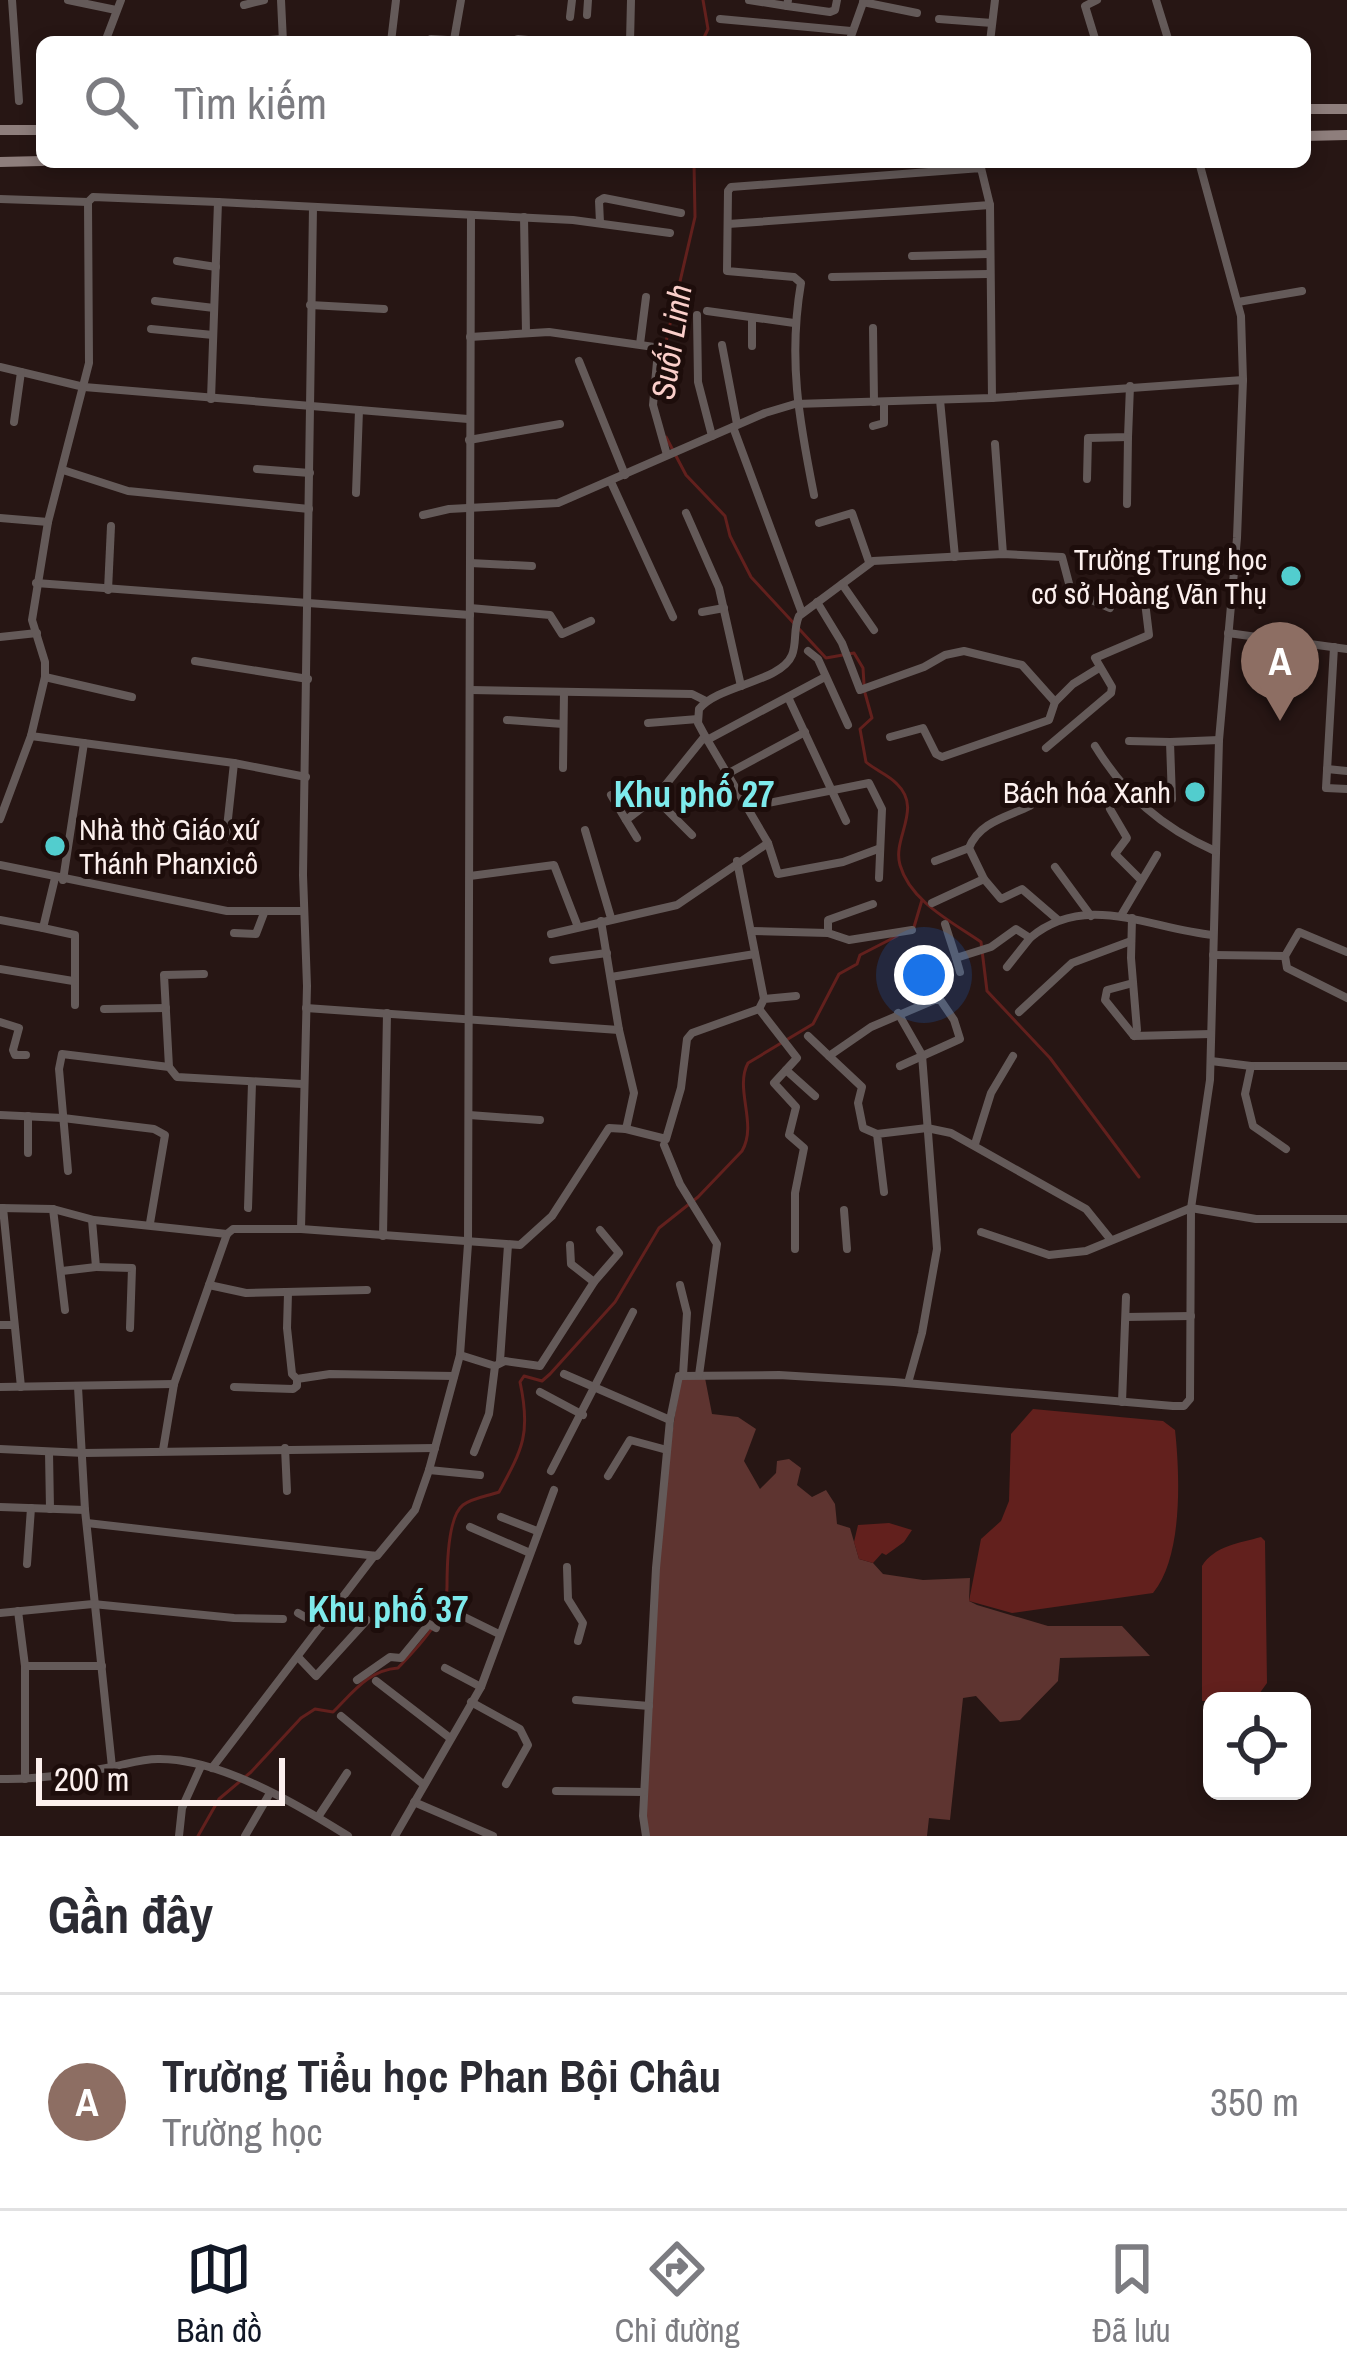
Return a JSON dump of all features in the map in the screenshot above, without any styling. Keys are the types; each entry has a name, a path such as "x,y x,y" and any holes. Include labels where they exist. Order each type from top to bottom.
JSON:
{"street":[{"path":"12,0 19,101"},
{"path":"68,0 116,10"},
{"path":"106,36 121,0"},
{"path":"244,5 264,0"},
{"path":"280,0 282,36"},
{"path":"392,36 395,0"},
{"path":"455,36 461,0"},
{"path":"570,17 572,0"},
{"path":"587,15 588,0"},
{"path":"629,36 632,0"},
{"path":"749,0 832,12 837,0"},
{"path":"991,36 995,0"},
{"path":"1094,36 1085,6 1097,0"},
{"path":"1156,0 1167,36"},
{"path":"850,36 864,1 917,13"},
{"path":"970,16 992,21"},
{"path":"720,19 851,31"},
{"path":"939,19 992,21"},
{"path":"1311,109 1347,109"},
{"path":"0,130 36,130"},
{"path":"1311,136 1347,135"},
{"path":"0,162 36,161"},
{"path":"814,495 795,404 794,323 801,283 794,278 727,271 731,187 951,168"},
{"path":"981,168 990,205 992,398"},
{"path":"646,1836 649,1706 667,1450 677,1379 699,1375 908,1383 1184,1406 1190,1399 1191,1208 1211,1060 1220,740 1243,380 1238,302 1201,168"},
{"path":"0,819 31,736 45,676 32,620 48,522 85,387 92,332 88,202 93,197 524,218 670,233"},
{"path":"600,224 599,201 604,198 681,213"},
{"path":"0,199 88,202"},
{"path":"211,399 218,202"},
{"path":"728,224 990,205"},
{"path":"301,1229 313,206"},
{"path":"87,1523 374,1555 384,1552 403,1529 429,1470 460,1354 468,1244 471,217"},
{"path":"524,218 526,333"},
{"path":"912,256 988,254"},
{"path":"177,261 216,267"},
{"path":"832,277 988,274"},
{"path":"1238,302 1302,290"},
{"path":"640,344 646,297"},
{"path":"155,301 214,308"},
{"path":"310,305 384,309"},
{"path":"712,436 698,382 702,313 794,323"},
{"path":"752,317 752,346"},
{"path":"873,328 884,423 873,426"},
{"path":"151,329 213,335"},
{"path":"470,337 526,333 640,344 658,351 653,405 667,455"},
{"path":"722,345 735,426 798,618 786,664 706,701 698,719 768,843 778,874 843,862 878,849"},
{"path":"579,361 625,475"},
{"path":"0,367 85,387 468,419"},
{"path":"14,422 21,372"},
{"path":"423,515 558,503 795,404 992,398 1243,380"},
{"path":"1127,504 1130,386"},
{"path":"940,400 956,556"},
{"path":"356,493 359,410"},
{"path":"469,440 560,424"},
{"path":"1087,479 1088,438 1129,437"},
{"path":"995,444 1003,554"},
{"path":"257,469 310,473"},
{"path":"63,470 128,491 309,508"},
{"path":"611,482 673,617"},
{"path":"686,513 710,563 741,686"},
{"path":"819,523 852,513 869,562"},
{"path":"0,518 48,522"},
{"path":"108,590 111,526"},
{"path":"798,618 869,562 1003,554 1062,557 1070,591 1110,608"},
{"path":"470,562 532,566"},
{"path":"36,583 309,604 550,615 562,634 591,621"},
{"path":"842,584 874,629"},
{"path":"817,602 860,689 964,651 1022,665 1055,702"},
{"path":"1046,748 1111,693 1095,658 1149,635 1145,602"},
{"path":"702,612 724,608"},
{"path":"1228,632 1347,649"},
{"path":"0,638 37,634"},
{"path":"1334,647 1327,788 1347,789"},
{"path":"808,651 818,658 848,724"},
{"path":"195,662 308,680"},
{"path":"890,737 923,728 942,757 1049,720 1055,702 1099,668"},
{"path":"45,676 132,697"},
{"path":"626,820 655,798 706,738 825,677"},
{"path":"471,690 692,694 706,701"},
{"path":"562,768 564,692"},
{"path":"788,697 846,821"},
{"path":"648,723 698,719"},
{"path":"507,720 563,724"},
{"path":"727,774 806,732"},
{"path":"31,736 306,777"},
{"path":"1129,741 1220,740"},
{"path":"1170,742 1172,799"},
{"path":"43,928 59,879 84,743"},
{"path":"1095,746 1138,805 1174,831 1215,850"},
{"path":"161,828 226,837 233,763"},
{"path":"1327,770 1347,771"},
{"path":"748,807 835,793 864,782 872,786 882,809 879,878"},
{"path":"611,795 637,838"},
{"path":"655,798 692,835"},
{"path":"935,861 969,848 981,828 1030,806"},
{"path":"1110,808 1127,838 1115,854 1140,879"},
{"path":"584,830 606,919 619,1030 634,1094 626,1130"},
{"path":"551,934 677,905 768,843"},
{"path":"969,848 984,880 1001,899 1022,889 1058,920"},
{"path":"1134,1036 1127,916 1140,879 1157,854"},
{"path":"737,861 762,1004 797,1058 774,1083 796,1107 789,1135 804,1148 796,1181 796,1249"},
{"path":"470,876 554,865 578,927"},
{"path":"0,866 166,901 264,913 304,911"},
{"path":"1054,867 1091,916"},
{"path":"932,903 984,880"},
{"path":"828,934 828,920 874,904"},
{"path":"234,933 256,934 264,913"},
{"path":"1007,967 1030,938 1058,920 1127,916 1213,935"},
{"path":"0,920 75,935 75,1004"},
{"path":"945,924 960,972"},
{"path":"956,958 991,947 1018,928 1030,938"},
{"path":"751,931 828,934 849,940 912,930"},
{"path":"1347,952 1299,932 1286,956 1287,968 1347,998"},
{"path":"1019,1012 1072,963 1131,941"},
{"path":"553,960 607,953"},
{"path":"611,977 755,954"},
{"path":"1213,955 1286,956"},
{"path":"0,969 73,981"},
{"path":"204,974 166,973 169,1067 178,1077 302,1084"},
{"path":"1133,983 1107,989 1105,1000 1134,1036"},
{"path":"163,1450 174,1384 227,1234 238,1227 301,1229 520,1245 552,1216 608,1128 666,1139 688,1037 762,1004 796,996"},
{"path":"829,1056 898,1013 939,998 962,1035 900,1066"},
{"path":"104,1010 166,1008"},
{"path":"306,1008 619,1030"},
{"path":"383,1236 387,1013"},
{"path":"898,1013 922,1055 937,1250 908,1383"},
{"path":"0,1022 19,1028 13,1050 15,1055 26,1055"},
{"path":"1134,1036 1211,1034"},
{"path":"808,1036 862,1087 858,1103 863,1128 877,1134 927,1128 951,1132 1086,1209 1111,1240"},
{"path":"68,1171 62,1054 169,1067"},
{"path":"975,1144 991,1093 1013,1056"},
{"path":"1211,1060 1250,1066 1347,1066"},
{"path":"1250,1066 1245,1094 1253,1126 1286,1149"},
{"path":"786,1070 814,1096"},
{"path":"248,1208 252,1082"},
{"path":"0,1115 154,1129 164,1135 150,1223"},
{"path":"469,1115 540,1120"},
{"path":"28,1116 28,1153"},
{"path":"877,1134 884,1192"},
{"path":"664,1145 691,1204 717,1244 699,1375"},
{"path":"21,1387 4,1281 2,1208 53,1209 92,1220 227,1234"},
{"path":"981,1232 1048,1255 1086,1251 1191,1208 1256,1219 1347,1219"},
{"path":"53,1209 65,1310"},
{"path":"844,1210 847,1250"},
{"path":"92,1220 96,1267"},
{"path":"460,1354 498,1364 540,1366 620,1250 600,1230"},
{"path":"474,1452 489,1414 498,1364 508,1245"},
{"path":"570,1245 571,1264 594,1282"},
{"path":"62,1271 132,1268 130,1328"},
{"path":"209,1285 245,1293 367,1290"},
{"path":"680,1285 687,1313 682,1375"},
{"path":"234,1387 297,1386 286,1328 288,1293"},
{"path":"1122,1402 1126,1297"},
{"path":"551,1471 633,1312"},
{"path":"1126,1317 1191,1316"},
{"path":"0,1325 13,1325"},
{"path":"297,1379 330,1374 454,1376"},
{"path":"564,1374 670,1420"},
{"path":"0,1387 174,1384"},
{"path":"78,1387 93,1604 112,1767"},
{"path":"540,1392 583,1415"},
{"path":"608,1476 630,1440 667,1450"},
{"path":"285,1448 287,1490"},
{"path":"0,1449 85,1453 435,1448"},
{"path":"49,1453 50,1509"},
{"path":"429,1470 480,1475"},
{"path":"395,1836 481,1687 554,1490"},
{"path":"0,1507 85,1510"},
{"path":"28,1564 31,1508"},
{"path":"501,1517 537,1531"},
{"path":"470,1527 530,1553"},
{"path":"212,1768 374,1555"},
{"path":"567,1567 568,1599 583,1623 578,1641"},
{"path":"0,1613 93,1604 283,1619"},
{"path":"448,1609 499,1634"},
{"path":"18,1611 26,1666 25,1779"},
{"path":"298,1613 321,1626"},
{"path":"298,1658 316,1676 367,1620"},
{"path":"357,1680 390,1657 401,1658 432,1626"},
{"path":"26,1666 102,1666"},
{"path":"446,1668 481,1687"},
{"path":"376,1681 450,1738"},
{"path":"576,1700 649,1706"},
{"path":"471,1702 526,1737 528,1745 506,1784"},
{"path":"341,1716 424,1785"},
{"path":"0,1779 156,1759 201,1766 270,1793 348,1836"},
{"path":"179,1836 182,1808 201,1766"},
{"path":"318,1817 346,1773"},
{"path":"556,1791 644,1792"},
{"path":"245,1836 270,1793"},
{"path":"414,1802 493,1836"}],"shaded area":[{"path":"705,1378 712,1414 738,1417 756,1429 744,1461 760,1489 776,1473 777,1461 789,1459 801,1468 797,1485 812,1497 826,1490 835,1504 837,1524 850,1528 859,1559 873,1563 883,1574 923,1580 970,1578 969,1601 977,1605 1048,1626 1122,1626 1150,1656 1060,1658 1058,1681 1020,1720 1000,1722 976,1696 963,1698 950,1820 929,1818 927,1836 649,1836 654,1651 672,1433 681,1379"},
{"path":"1033,1409 1163,1421 1175,1430 1174,1537 1163,1578 1153,1593 1012,1613 969,1601 981,1539 1001,1521 1009,1501 1011,1434"},
{"path":"889,1523 912,1530 904,1542 873,1563 859,1559 854,1542 858,1525"},
{"path":"1261,1537 1265,1541 1267,1683 1260,1692 1203,1692 1202,1701 1202,1566 1220,1550"}],"waterway":[{"name":"Suối Linh","path":"703,0 705,36"},
{"name":"Suối Linh","path":"661,363 695,217 694,168"},
{"name":"Suối Linh","path":"666,437 686,475 725,516 751,577 826,658 854,653 863,668 864,684"},
{"name":"Suối Linh","path":"865,693 872,718 860,729 866,762 897,784 907,803 899,855 905,878 933,909 981,942 987,991 1050,1058 1139,1177"},
{"path":"914,927 922,900"},
{"path":"198,1836 219,1799 301,1718 315,1709 333,1712 370,1677 398,1668 422,1641 446,1599 449,1544 458,1511 471,1501 499,1492 519,1451 525,1428 520,1382 524,1376 542,1381 550,1374 615,1302 659,1228 698,1197 742,1151 748,1130 743,1084 748,1063 813,1024 839,974 857,964 860,955 897,936"}],"place":[{"name":"Trường Trung học cơ sở Hoàng Văn Thụ","path":"1291,576"},
{"name":"Trường Tiểu học Phan Bội Châu","path":"1280,721"},
{"name":"Bách hóa Xanh","path":"1195,792"},
{"name":"Nhà thờ Giáo xứ Thánh Phanxicô","path":"55,846"}],"district":[{"name":"Khu phố 27","path":"694,794"},
{"name":"Khu phố 37","path":"388,1609"}]}
